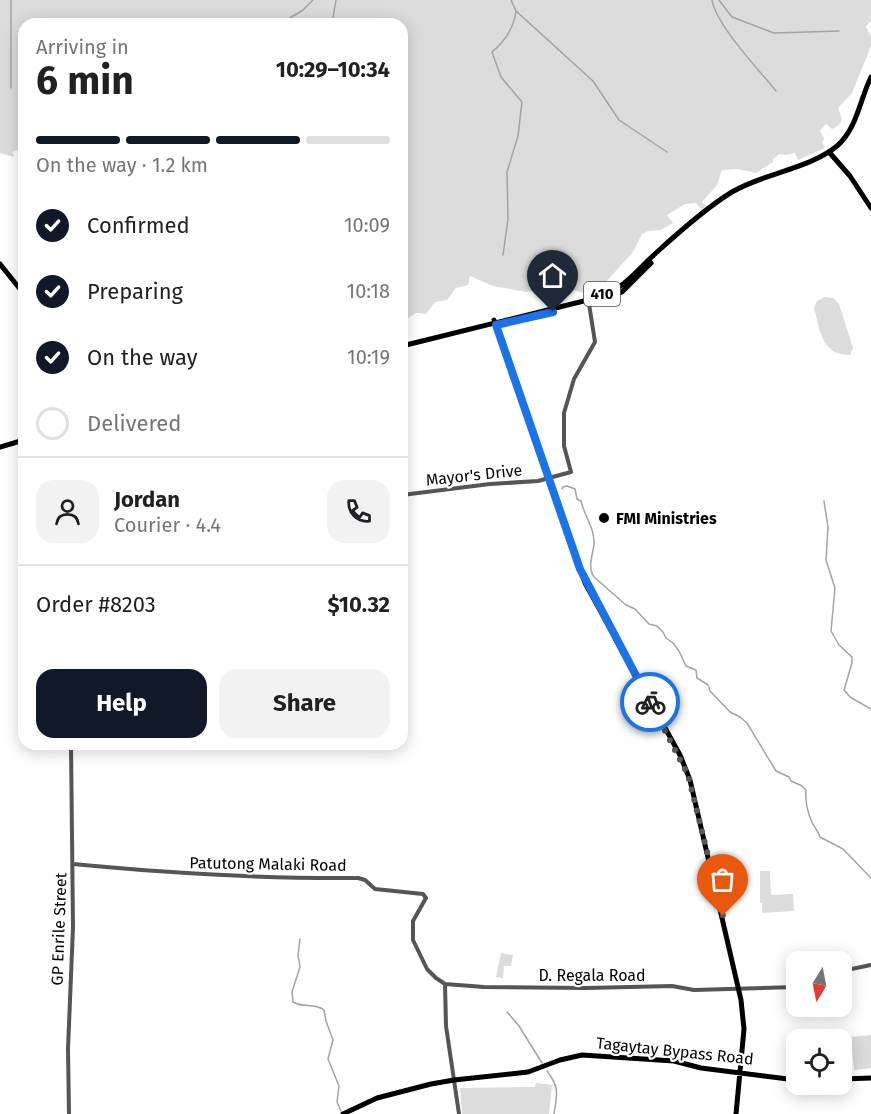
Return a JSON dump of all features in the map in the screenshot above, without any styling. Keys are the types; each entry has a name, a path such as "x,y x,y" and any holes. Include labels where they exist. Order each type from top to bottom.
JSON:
{"main road":[{"name":"410","path":"408,344 609,292 624,282 666,241 732,193 829,152 844,140 851,129 871,76"},
{"path":"829,152 856,183 871,208"},
{"name":"410","path":"495,322 589,304 611,297 627,288 688,226"},
{"path":"408,344 600,297 624,285 688,226"},
{"path":"0,264 18,286"},
{"path":"495,322 585,583 680,755 688,775 739,988 744,1029 736,1114"},
{"path":"0,447 18,442"},
{"name":"Tagaytay Bypass Road","path":"344,1113 383,1096 454,1080 524,1073 560,1060 585,1055 674,1061 701,1068 786,1079"},
{"path":"852,1079 871,1078"}],"street":[{"name":"Mayor's Drive","path":"408,494 548,478 571,472 564,446 564,413 574,379 595,342 589,304"},
{"name":"GP Enrile Street","path":"69,1114 68,1049 73,927 71,750"},
{"name":"Patutong Malaki Road","path":"73,864 247,878 358,878 365,880 375,889 423,894 426,898 413,921 413,940 427,969 445,984"},
{"path":"852,969 871,965"},
{"name":"D. Regala Road","path":"445,984 484,987 672,987 694,990 786,987"},
{"path":"445,984 447,1026 459,1114"}],"shaded area":[{"path":"0,0 871,0 871,20 866,27 871,36 871,46 852,93 838,108 842,119 839,125 832,129 826,124 820,131 824,138 822,143 825,148 798,160 795,153 779,154 773,162 756,173 738,169 722,170 717,185 702,202 706,206 702,210 696,203 685,204 667,215 673,223 661,230 642,234 633,252 604,284 609,291 593,296 561,286 526,292 493,286 470,276 468,285 456,288 447,300 435,302 426,314 416,313 408,318 408,18 18,18 18,150 13,151 14,157 0,153"},
{"path":"825,297 833,298 839,304 853,348 850,355 833,351 824,340 814,308 817,301"},
{"path":"760,871 770,871 771,895 793,894 794,911 762,913"},
{"path":"501,953 513,955 511,966 504,966 503,978 496,977"},
{"path":"871,1035 871,1068 854,1070 852,1037"},
{"path":"536,1083 552,1085 549,1114 462,1114 460,1088 535,1087"}],"waterway":[{"path":"11,0 11,88"},
{"path":"290,18 313,0"},
{"path":"333,18 336,0"},
{"path":"511,0 516,11 593,81 619,120 667,152"},
{"path":"712,0 721,22 776,91"},
{"path":"719,0 732,17 774,33 839,31"},
{"path":"503,255 508,219 507,172 518,136 522,102 501,77 492,52 508,34 516,11"},
{"path":"562,489 567,486 575,489 577,499 581,501 591,527 594,538 591,565 594,577 626,605 635,609 649,624 657,626 679,651 686,666 696,670 697,678 708,685"},
{"path":"824,501 828,527 826,560 835,588 831,631 839,645 852,657 844,690 850,697 871,709"},
{"path":"709,687 710,691 730,712 747,723 776,771 789,777 791,781 806,790 808,812 820,837 843,849 871,878"},
{"path":"300,939 298,955 300,967 292,992 293,1002 324,1010 333,1040 328,1059 339,1086 337,1102 341,1111"},
{"path":"507,1012 519,1026 542,1063"},
{"path":"547,1071 557,1091 554,1114"}],"way so far":[{"path":"650,702 680,755 688,775 723,916"}],"place":[{"name":"FMI Ministries","path":"604,518"}],"route":[{"path":"553,312 496,325 585,583 650,702"}]}
